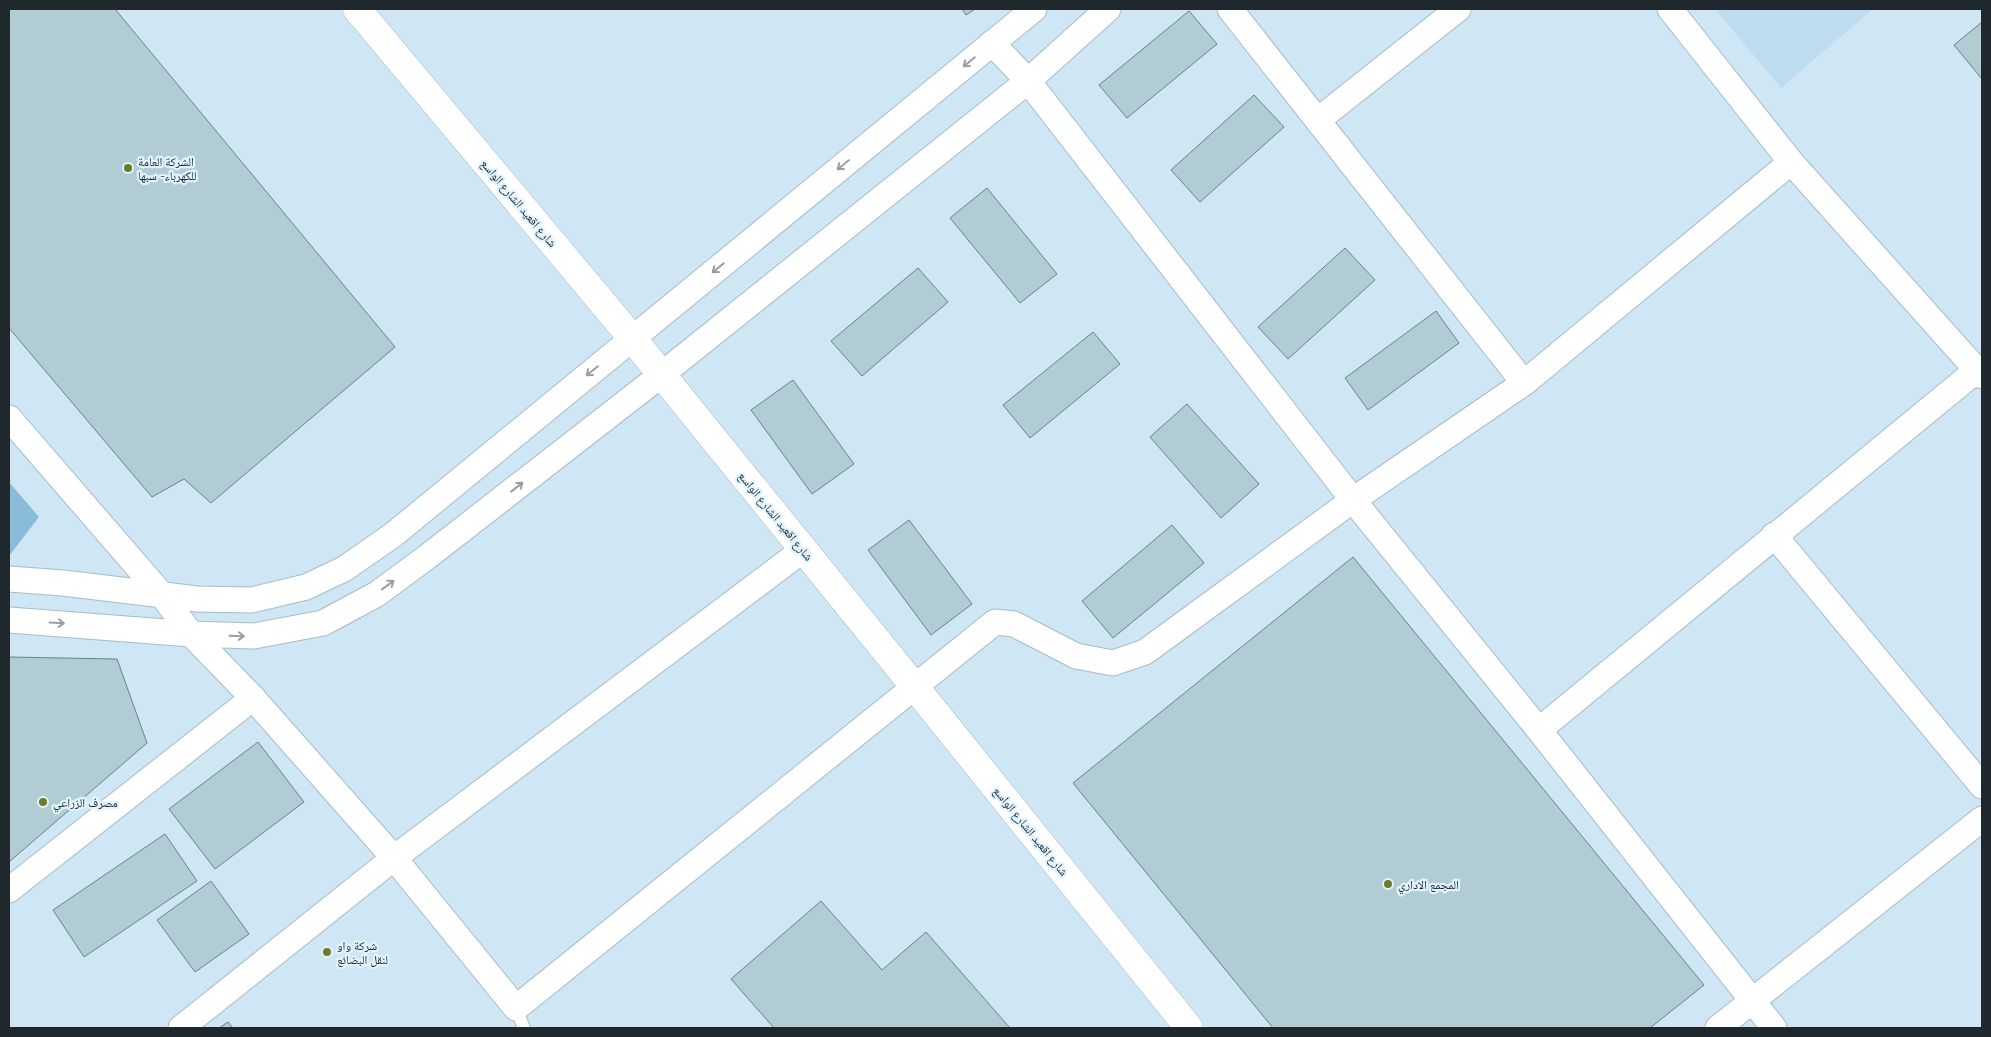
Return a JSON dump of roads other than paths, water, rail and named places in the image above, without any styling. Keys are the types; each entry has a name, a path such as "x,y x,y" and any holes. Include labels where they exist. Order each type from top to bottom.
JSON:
{"street":[{"name":"شارع اقعيد الشارع الواسع","path":"357,9 632,338 1189,1028"},
{"path":"9,579 63,583 162,595 251,600 306,587 344,569 393,535 1034,9"},
{"path":"9,620 191,634 254,636 322,623 377,594 661,375 1028,81 1108,9"},
{"path":"1230,9 1524,383"},
{"path":"1318,120 1458,9"},
{"path":"1539,730 1774,535 1981,371 1791,162 1670,9"},
{"path":"992,43 1028,81 1353,500 1539,730 1774,1028"},
{"path":"9,418 162,595 191,634 254,698 394,858 520,1018 914,686 995,622 1014,624 1076,656 1113,663 1145,652 1353,500 1524,383 1791,162"},
{"path":"1774,535 1982,786"},
{"path":"181,1028 394,858 803,550"},
{"path":"9,890 254,698"},
{"path":"1718,1028 1982,819"}],"place":[{"name":"الشركة العامة للكهرباء- سبها","path":"128,168"},
{"name":"مصرف الزراعي","path":"43,802"},
{"name":"المجمع الاداري","path":"1388,884"},
{"name":"شركة واو لنقل البضائع","path":"327,952"}]}
